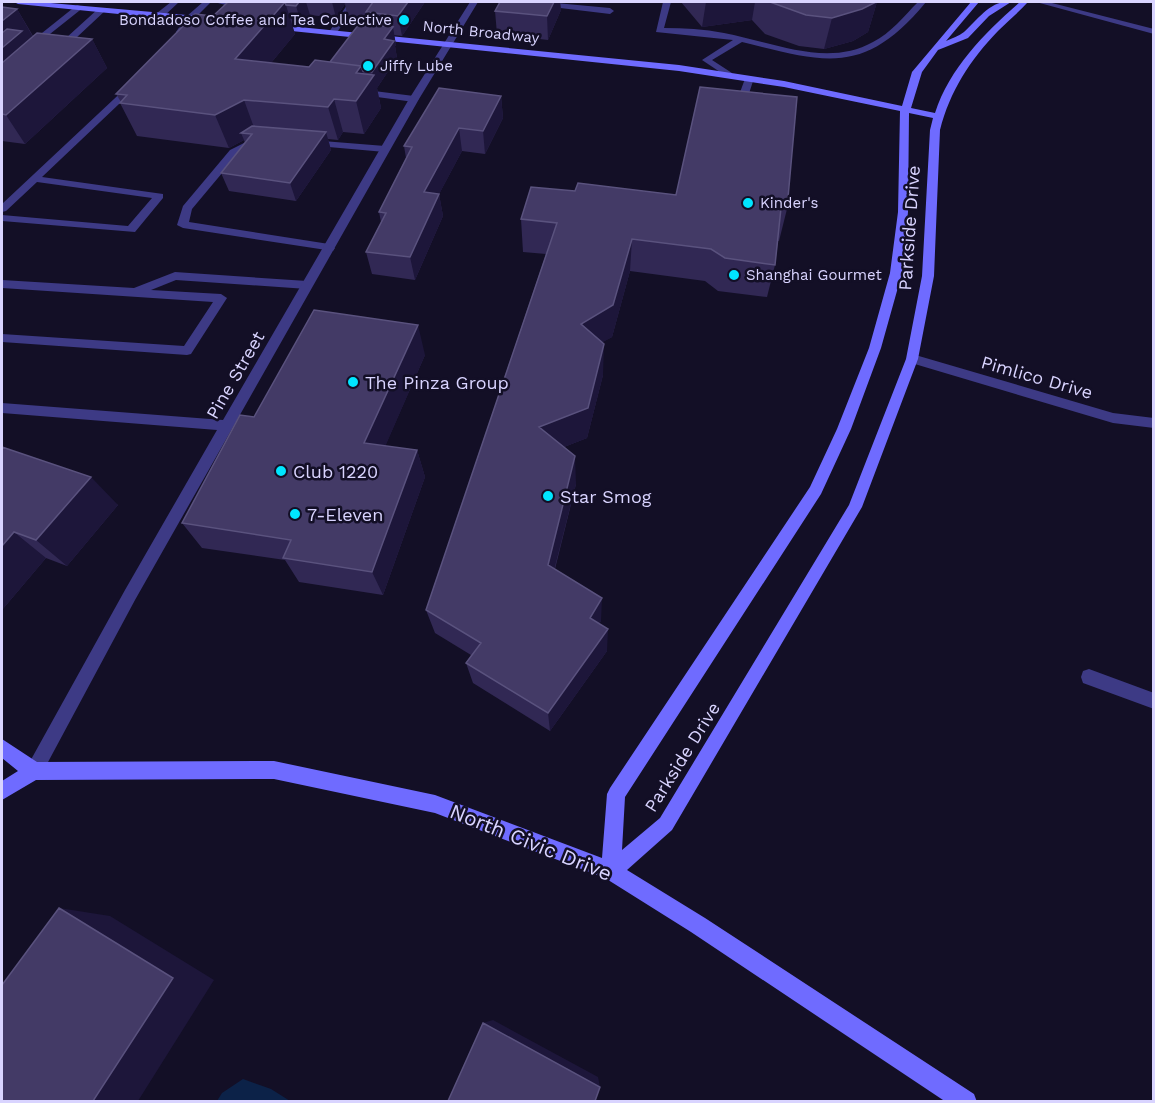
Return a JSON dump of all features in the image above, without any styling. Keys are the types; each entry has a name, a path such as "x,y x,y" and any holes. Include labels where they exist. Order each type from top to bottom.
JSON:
{"street":[{"path":"18,2 220,21"},
{"path":"160,15 175,2"},
{"path":"174,40 190,18 207,2"},
{"path":"218,2 254,7 244,18"},
{"path":"333,32 353,2"},
{"name":"Pine Street","path":"34,771 130,595 328,248 414,99 474,2"},
{"path":"527,2 610,11"},
{"path":"667,2 659,30 723,34 794,52 819,55 859,52 877,44 900,25 922,2"},
{"name":"Parkside Drive","path":"611,871 616,794 816,490 844,429 875,348 896,273 903,212 905,110 917,72 934,48 975,2"},
{"path":"934,48 965,36 986,14 1007,2"},
{"name":"Parkside Drive","path":"611,871 666,824 855,507 912,359 928,276 934,130 937,116 949,88 970,57 1024,2"},
{"path":"1040,2 1154,32"},
{"path":"2,69 80,8"},
{"path":"46,60 102,10"},
{"name":"North Broadway","path":"263,25 679,68 749,78 937,116"},
{"path":"729,75 706,60 740,39"},
{"path":"2,209 36,179 73,140 142,78"},
{"path":"740,106 749,78"},
{"path":"349,91 414,99"},
{"path":"267,139 256,138 234,152 187,208 183,225 328,248"},
{"path":"300,142 385,149"},
{"path":"2,219 131,230 159,196 36,179"},
{"path":"135,291 175,276 307,285"},
{"path":"2,284 221,298 187,351 2,338"},
{"name":"Pimlico Drive","path":"912,359 1113,418 1154,423"},
{"path":"2,408 227,426"},
{"path":"1089,677 1154,701"},
{"path":"2,748 34,771 2,791"},
{"name":"North Civic Drive","path":"34,771 274,770 435,804 611,871 966,1101"}],"water":[{"path":"243,1079 271,1089 290,1101 217,1101 222,1093"}],"building":[{"path":"228,2 285,2 235,59 309,67 315,60 361,66 356,73 374,75 356,101 334,99 328,107 244,100 215,115 120,103 127,95 116,94 195,14 213,16"},
{"path":"285,2 299,2 296,6 286,5"},
{"path":"373,2 408,2 398,16 366,12"},
{"path":"500,2 554,2 547,16 495,11"},
{"path":"770,2 876,2 832,18 806,15"},
{"path":"2,7 17,9 2,21"},
{"path":"359,24 393,27 384,39 394,41 372,72 363,71 361,66 330,62"},
{"path":"7,29 22,31 2,48 2,33"},
{"path":"37,33 92,39 6,115 2,114 2,63"},
{"path":"700,87 797,97 787,209 781,208 775,265 725,258 711,249 632,239 613,305 581,324 604,344 588,408 539,427 575,456 548,565 602,598 590,618 608,629 548,713 466,663 481,643 426,610 557,223 521,219 531,187 575,191 578,183 676,195"},
{"path":"439,88 501,96 483,131 459,128 424,192 439,194 410,257 366,252 386,213 379,212 412,147 404,146"},
{"path":"252,126 326,132 290,183 221,173 252,134 241,133"},
{"path":"314,310 418,325 364,443 417,450 372,572 283,558 291,540 182,523 240,415 254,417"},
{"path":"2,447 91,477 36,540 14,532 2,546"},
{"path":"59,908 173,978 93,1101 2,1101 2,985"},
{"path":"483,1023 600,1087 595,1101 448,1101"}],"place":[{"name":"Bondadoso Coffee and Tea Collective","path":"404,20"},
{"name":"Jiffy Lube","path":"368,66"},
{"name":"Kinder's","path":"748,203"},
{"name":"Shanghai Gourmet","path":"734,275"},
{"name":"The Pinza Group","path":"353,382"},
{"name":"Club 1220","path":"281,471"},
{"name":"Star Smog","path":"548,496"},
{"name":"7-Eleven","path":"295,514"}]}
